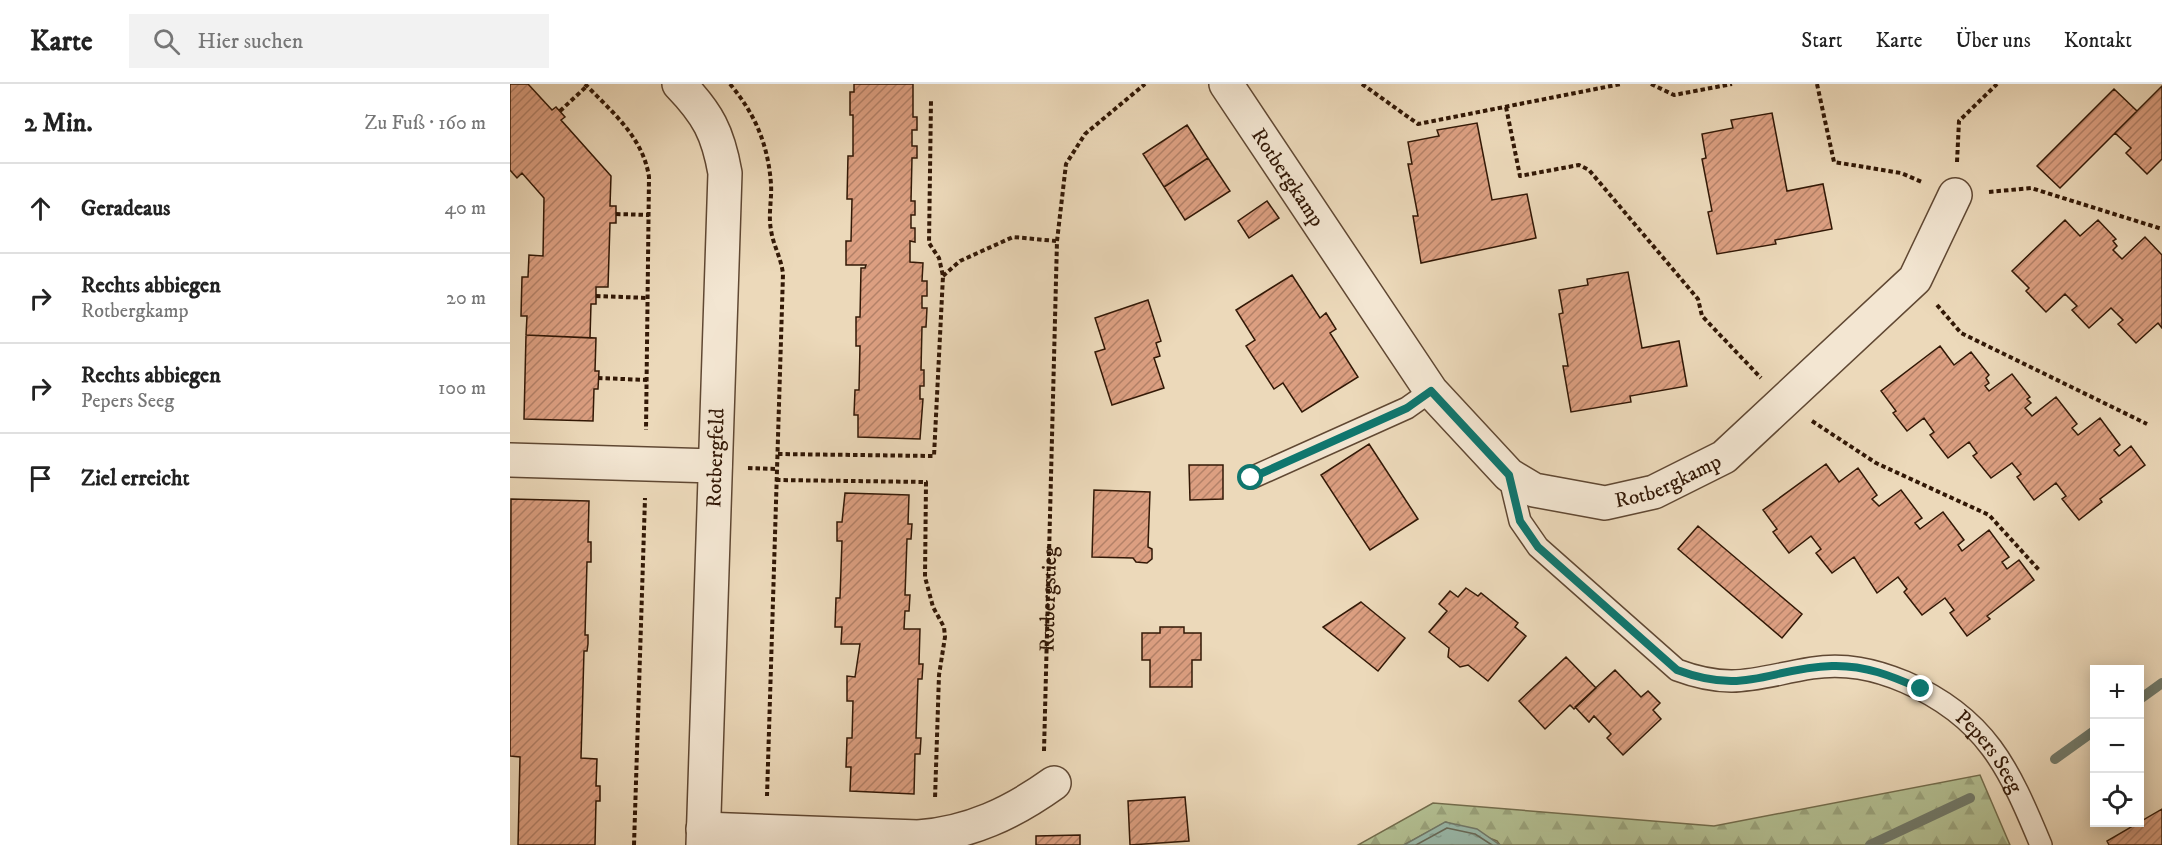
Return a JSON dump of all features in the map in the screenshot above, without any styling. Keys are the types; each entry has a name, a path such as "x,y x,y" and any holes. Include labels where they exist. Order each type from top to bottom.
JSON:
{"street":[{"name":"Rotbergkamp","path":"1226,84 1431,391 1509,475 1534,490 1605,503 1654,492 1724,457 1915,279 1955,195"},
{"name":"Rotbergfeld","path":"687,87 711,123 725,173 703,837"},
{"path":"510,460 715,466"},
{"path":"703,837 766,832 918,837 945,835 975,827 1009,812 1054,783"}],"lane":[{"path":"1251,478 1407,408 1431,391"},
{"name":"Pepers Seeg","path":"1509,475 1520,521 1538,547 1677,670 1701,679 1746,682 1810,669 1846,666 1888,675 1921,689 1950,705 1966,718 1993,750 2016,785 2041,845"}],"path":[{"path":"730,84 751,110 762,132 771,184 771,231 782,257 766,832"},
{"name":"Rotbergstieg","path":"1054,783 1043,748 1056,241 1066,164 1085,134 1145,84"},
{"path":"1362,84 1418,124 1622,84"},
{"path":"1651,84 1674,95 1732,84"},
{"path":"1816,84 1834,162 1901,173 1955,195 2031,188 2162,229"},
{"path":"1955,195 1959,121 1997,84"},
{"path":"560,111 586,85 631,134"},
{"path":"778,454 934,456 943,276 939,258 929,243 931,99"},
{"path":"1506,107 1520,176 1578,165 1589,170 1698,298 1702,316 1784,402 1876,463 1989,515 2039,570"},
{"path":"616,214 649,215"},
{"path":"943,276 960,261 1013,237 1056,241"},
{"path":"1915,279 1961,333 2148,424"},
{"path":"596,296 648,298"},
{"path":"598,378 647,380"},
{"path":"777,480 926,482 925,577 933,607 944,627 945,637 939,675 935,804"}],"green space":[{"path":"1980,775 2010,845 1500,845 1497,841 1446,822 1404,845 1358,845 1433,803 1714,826"}],"water":[{"path":"1445,822 1477,829 1500,845 1404,845"}],"building":[{"path":"510,84 528,84 552,110 556,107 565,117 561,120 611,176 610,206 616,206 616,223 610,223 608,287 596,287 596,304 591,304 590,338 526,335 527,316 521,316 522,277 528,277 529,255 543,256 544,198 522,173 517,178 510,170"},
{"path":"854,84 913,84 913,117 917,117 917,130 912,130 912,146 917,146 917,158 912,158 911,201 915,201 915,215 911,215 911,228 915,228 915,242 910,241 910,262 923,263 922,281 927,281 927,296 922,296 922,308 927,308 926,327 922,327 921,370 924,370 924,386 920,386 920,399 923,399 920,439 858,437 858,415 854,415 855,390 859,390 860,346 856,346 856,317 860,317 861,268 865,268 866,265 846,265 846,241 851,241 852,199 847,199 848,156 853,156 853,115 850,115 850,92 854,92"},
{"path":"2162,86 2162,159 2147,174 2126,153 2131,148 2115,133"},
{"path":"2114,89 2137,111 2060,188 2037,166"},
{"path":"1772,113 1787,191 1823,184 1832,229 1775,240 1776,244 1717,254 1708,212 1712,211 1702,159 1706,158 1702,134 1733,128 1731,120"},
{"path":"1477,123 1492,200 1527,194 1536,238 1421,263 1413,216 1418,216 1408,164 1412,164 1408,142 1439,136 1437,130"},
{"path":"1187,125 1208,158 1164,187 1143,154"},
{"path":"1208,158 1230,191 1185,220 1164,187"},
{"path":"1267,201 1279,218 1249,238 1238,221"},
{"path":"2065,220 2080,236 2098,220 2116,239 2113,241 2117,246 2113,250 2122,259 2145,237 2162,255 2162,328 2158,323 2136,343 2118,324 2123,320 2111,308 2089,328 2072,310 2077,306 2065,294 2046,312 2026,291 2029,288 2012,271"},
{"path":"1628,272 1642,348 1679,341 1687,386 1630,396 1631,402 1571,412 1563,366 1568,366 1559,314 1563,313 1559,290 1588,285 1587,279"},
{"path":"1292,275 1320,318 1326,313 1336,329 1330,333 1358,377 1302,412 1283,383 1274,389 1246,346 1255,340 1236,310"},
{"path":"1148,300 1161,341 1156,343 1160,356 1154,358 1164,388 1112,405 1095,352 1105,349 1095,318"},
{"path":"526,335 596,338 595,371 599,371 598,389 594,389 593,421 524,419"},
{"path":"1940,346 1954,365 1971,352 1989,375 1986,378 1989,383 1985,386 1989,391 2012,374 2030,397 2027,399 2031,403 2025,408 2032,416 2056,397 2077,424 2072,428 2078,435 2100,418 2120,445 2114,450 2119,456 2131,446 2145,465 2100,499 2102,502 2079,520 2062,499 2066,496 2056,483 2034,500 2017,477 2021,474 2012,463 1991,478 1973,456 1977,453 1969,442 1948,458 1930,435 1934,432 1924,418 1907,431 1893,413 1896,411 1881,391"},
{"path":"1369,444 1418,519 1370,550 1321,475"},
{"path":"1826,464 1839,482 1858,468 1877,495 1872,499 1879,506 1901,490 1922,518 1915,523 1920,529 1943,512 1964,540 1958,545 1962,551 1989,530 2009,557 2002,562 2007,569 2019,560 2034,580 1987,616 1990,619 1967,636 1950,613 1954,610 1945,598 1922,615 1904,592 1907,589 1898,577 1877,593 1854,557 1832,573 1816,553 1821,549 1811,536 1789,553 1773,532 1777,529 1763,510"},
{"path":"1189,465 1223,465 1223,499 1190,500"},
{"path":"1094,490 1150,492 1148,547 1152,549 1152,559 1147,563 1136,562 1133,558 1092,557"},
{"path":"845,493 909,495 908,524 912,524 911,539 907,539 905,595 910,595 909,611 905,611 904,629 920,629 919,664 923,664 922,679 918,679 916,738 921,738 920,754 915,754 914,794 850,791 851,767 846,767 847,738 852,738 853,701 847,701 847,676 855,677 860,644 841,644 842,627 835,627 836,598 840,598 842,541 837,541 837,522 842,522"},
{"path":"511,499 589,501 588,542 591,542 591,562 587,562 585,635 588,635 588,644 587,651 584,651 581,758 597,759 596,786 600,786 600,801 596,801 595,845 518,845 520,757 510,756"},
{"path":"1698,526 1802,614 1782,638 1678,549"},
{"path":"1466,588 1478,596 1481,593 1518,623 1515,627 1526,636 1488,681 1468,665 1460,667 1448,657 1449,648 1429,632 1447,611 1439,604 1450,591 1458,597"},
{"path":"1361,602 1405,638 1378,671 1323,627"},
{"path":"1160,627 1184,627 1184,633 1201,633 1201,660 1192,660 1192,687 1150,687 1150,660 1142,660 1142,633 1160,633"},
{"path":"1566,657 1596,688 1574,709 1570,705 1545,729 1519,701"},
{"path":"1615,670 1641,697 1648,691 1660,703 1653,710 1661,719 1623,755 1607,738 1611,734 1594,716 1589,722 1575,707"},
{"path":"1185,797 1189,841 1130,845 1128,801"},
{"path":"2162,809 2162,845 2109,845 2107,841 2131,827 2144,827 2144,819"},
{"path":"1080,835 1080,845 1036,845 1036,836"}],"waterway":[{"path":"2144,696 2162,683"},
{"path":"2055,759 2090,734"},
{"path":"1870,845 1970,798"}],"route":[{"path":"1251,478 1407,408 1431,391 1509,475 1520,521 1538,547 1677,670 1701,679 1746,682 1810,669 1846,666 1888,675 1921,689"}]}
